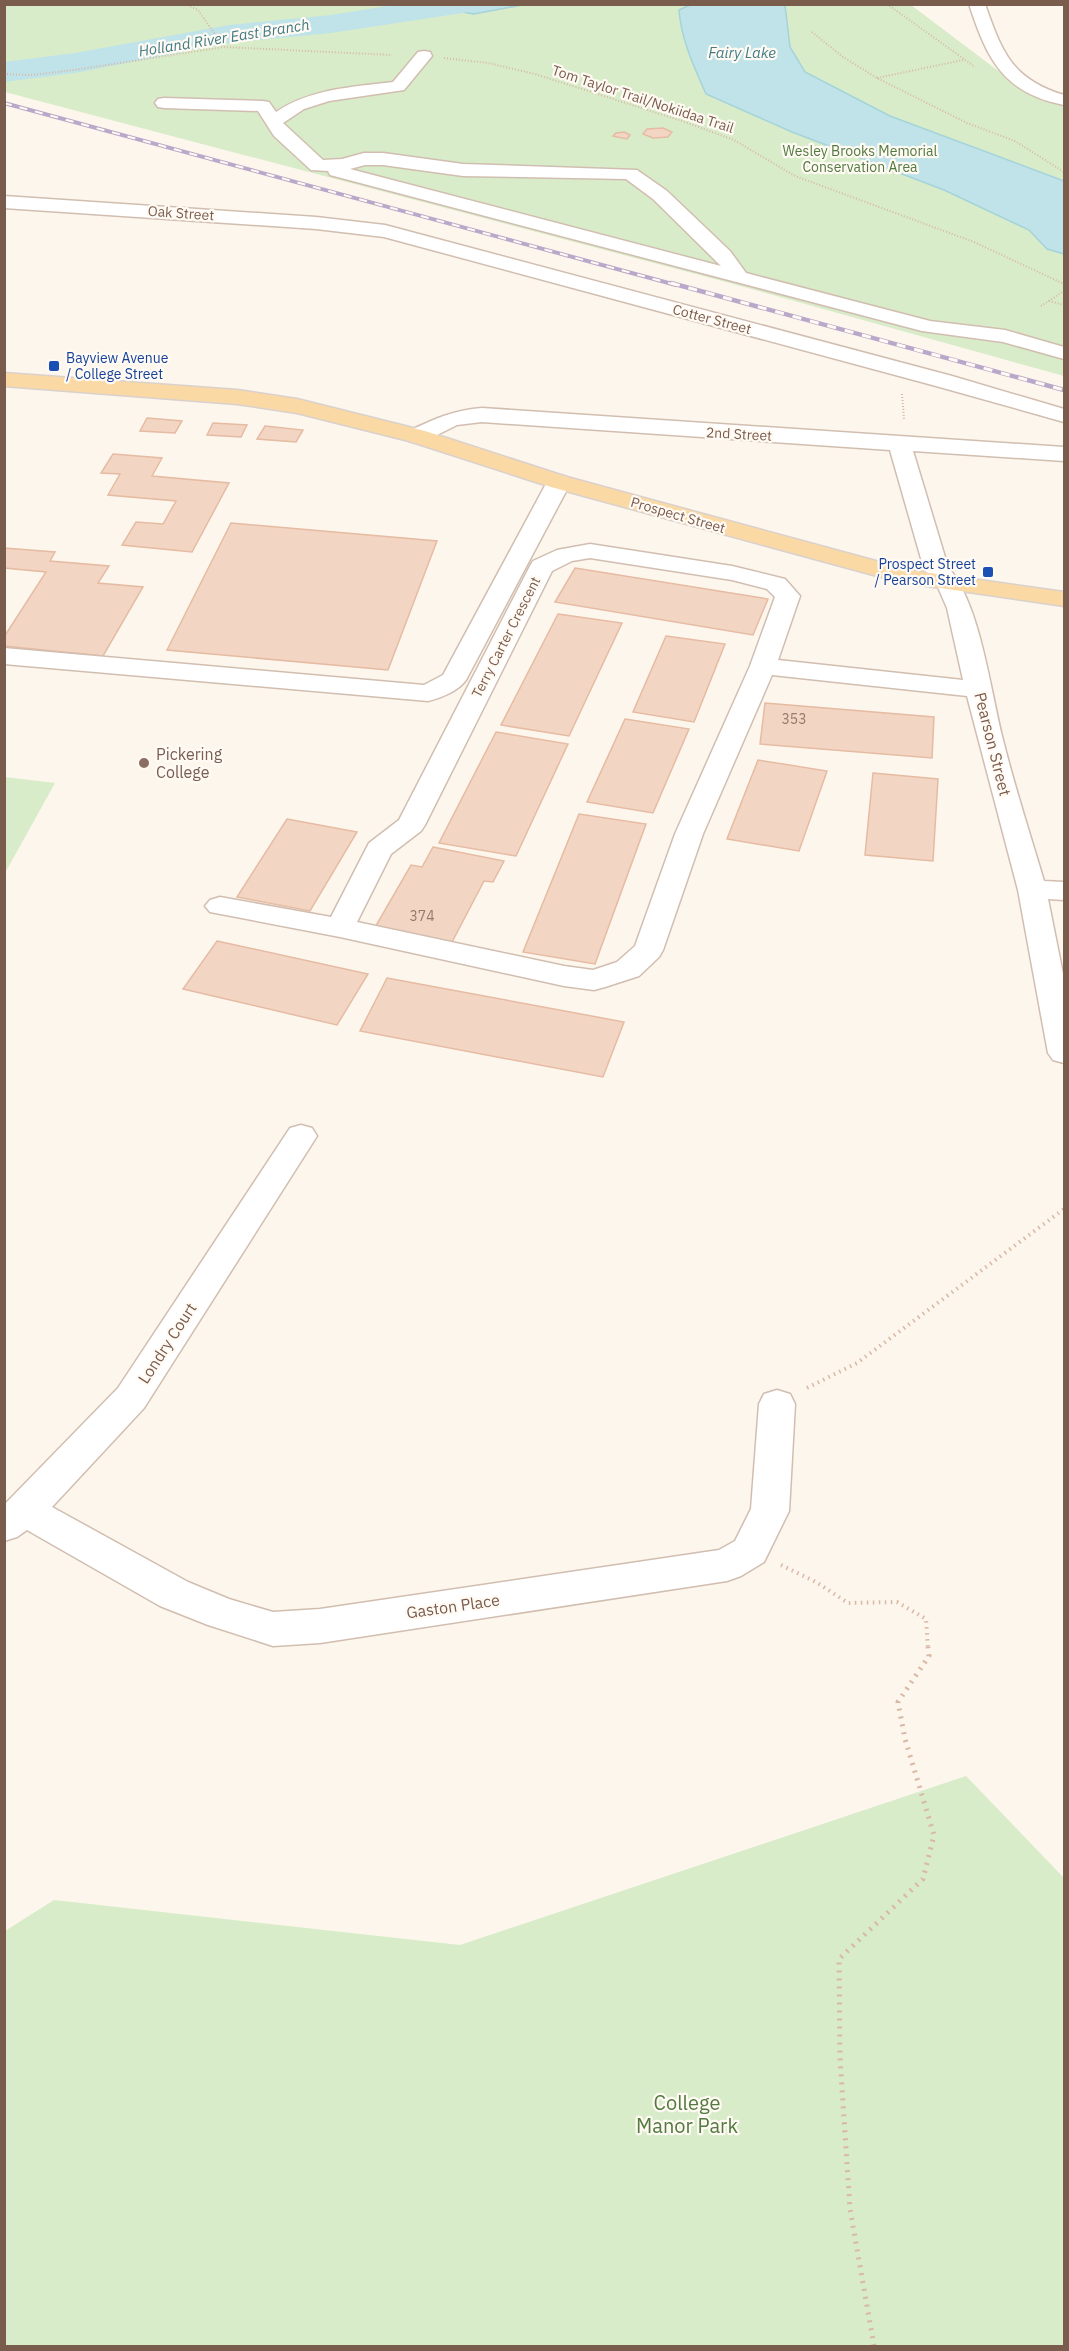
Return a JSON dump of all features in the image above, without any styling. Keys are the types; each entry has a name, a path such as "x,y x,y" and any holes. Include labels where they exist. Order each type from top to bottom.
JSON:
{"main road":[{"name":"Prospect Street","path":"4,379 237,397 297,406 417,436 559,482 908,577 1065,599"}],"street":[{"path":"977,4 996,55 1003,66 1022,84 1040,94 1065,100"},
{"path":"273,122 298,105 327,96 398,86 424,56"},
{"path":"164,103 263,106 280,132 318,166 929,327 1005,336 1065,353"},
{"path":"318,166 343,165 364,159 383,159 463,170 630,174 660,195 723,255 739,277"},
{"name":"Oak Street","path":"4,202 357,227"},
{"name":"Cotter Street","path":"357,227 396,234 1065,416"},
{"name":"2nd Street","path":"417,436 448,420 482,415 1065,454"},
{"name":"Pearson Street","path":"899,443 936,569 948,583 958,603 990,741 1032,890 1065,1053"},
{"path":"4,656 428,693 453,680 559,482"},
{"name":"Terry Carter Crescent","path":"220,906 340,928 564,976 594,980 628,969 648,950 689,834 763,666 789,597 776,584 732,573 590,550 566,555 542,566 411,825 379,849 340,928"},
{"path":"763,666 979,690"},
{"path":"1032,890 1065,891"},
{"name":"Londry Court","path":"15,1518 131,1398 301,1136"},
{"path":"750,1551 757,1532 770,1511 777,1404"},
{"name":"Gaston Place","path":"15,1518 174,1594 222,1613 273,1629 320,1626 727,1565 750,1551"}],"path":[{"path":"185,4 198,9 224,47"},
{"path":"887,4 983,73"},
{"path":"812,32 843,57 876,78 933,108 1015,141 1065,172"},
{"name":"Tom Taylor Trail/Nokiidaa Trail","path":"4,74 33,75 74,70 224,47 424,56 488,63 534,74 734,140 795,176 974,242 1065,284"},
{"path":"876,78 964,60"},
{"path":"1041,306 1065,291"},
{"path":"1048,301 1065,305"},
{"path":"902,370 902,418 915,422 924,445"},
{"path":"777,1404 857,1363 1065,1209"},
{"path":"750,1551 816,1582 848,1603 897,1602 926,1619 929,1656 898,1702 905,1739 934,1835 923,1880 839,1959 840,2058 850,2209 874,2346"}],"green space":[{"name":"Wesley Brooks Memorial Conservation Area","path":"4,5 911,5 1029,94 1064,104 1064,376 726,282 5,92"},
{"path":"4,777 55,783 5,873"},
{"name":"College Manor Park","path":"966,1776 1064,1878 1064,2346 5,2346 5,1931 54,1900 460,1945"}],"water":[{"path":"451,5 522,5 474,14 444,9"},
{"name":"Fairy Lake","path":"690,5 785,5 790,47 805,72 890,116 1064,181 1064,254 1047,249 1029,230 944,190 792,132 706,94 689,53 680,21 679,10"}],"building":[{"path":"663,128 672,132 668,137 653,138 643,134 647,129"},
{"path":"624,132 630,135 627,139 613,136 616,133"},
{"path":"147,418 182,421 175,433 140,431"},
{"path":"213,423 247,425 241,437 207,435"},
{"path":"265,426 303,430 296,442 257,439"},
{"path":"113,454 162,458 152,476 229,483 192,552 122,545 136,522 163,524 176,501 108,495 120,474 101,473"},
{"path":"231,523 437,541 388,670 167,650"},
{"path":"4,548 55,552 50,561 109,566 98,583 143,587 103,656 4,646 4,637 46,572 4,568"},
{"path":"575,568 768,599 753,635 555,602"},
{"path":"558,614 622,623 569,736 501,725"},
{"path":"666,636 725,644 694,722 633,712"},
{"path":"765,703 934,717 932,758 760,744"},
{"path":"625,719 689,729 653,813 587,802"},
{"path":"496,732 568,744 516,856 439,843"},
{"path":"758,760 827,771 799,851 727,839"},
{"path":"873,773 938,779 933,861 865,855"},
{"path":"579,814 646,824 595,964 523,952"},
{"path":"287,819 357,832 310,911 237,897"},
{"path":"433,847 504,861 493,882 484,881 451,944 374,929 411,865 422,867"},
{"path":"217,941 368,974 337,1025 183,989"},
{"path":"387,978 624,1022 603,1077 360,1031"}],"waterway":[{"name":"Holland River East Branch","path":"4,72 75,63 229,34 331,24 463,4"}],"railway":[{"path":"4,103 676,285"},
{"path":"671,283 1064,390"}],"place":[{"name":"Bayview Avenue / College Street","path":"54,366"},
{"name":"Prospect Street / Pearson Street","path":"988,572"},
{"name":"Pickering College","path":"144,763"}]}
